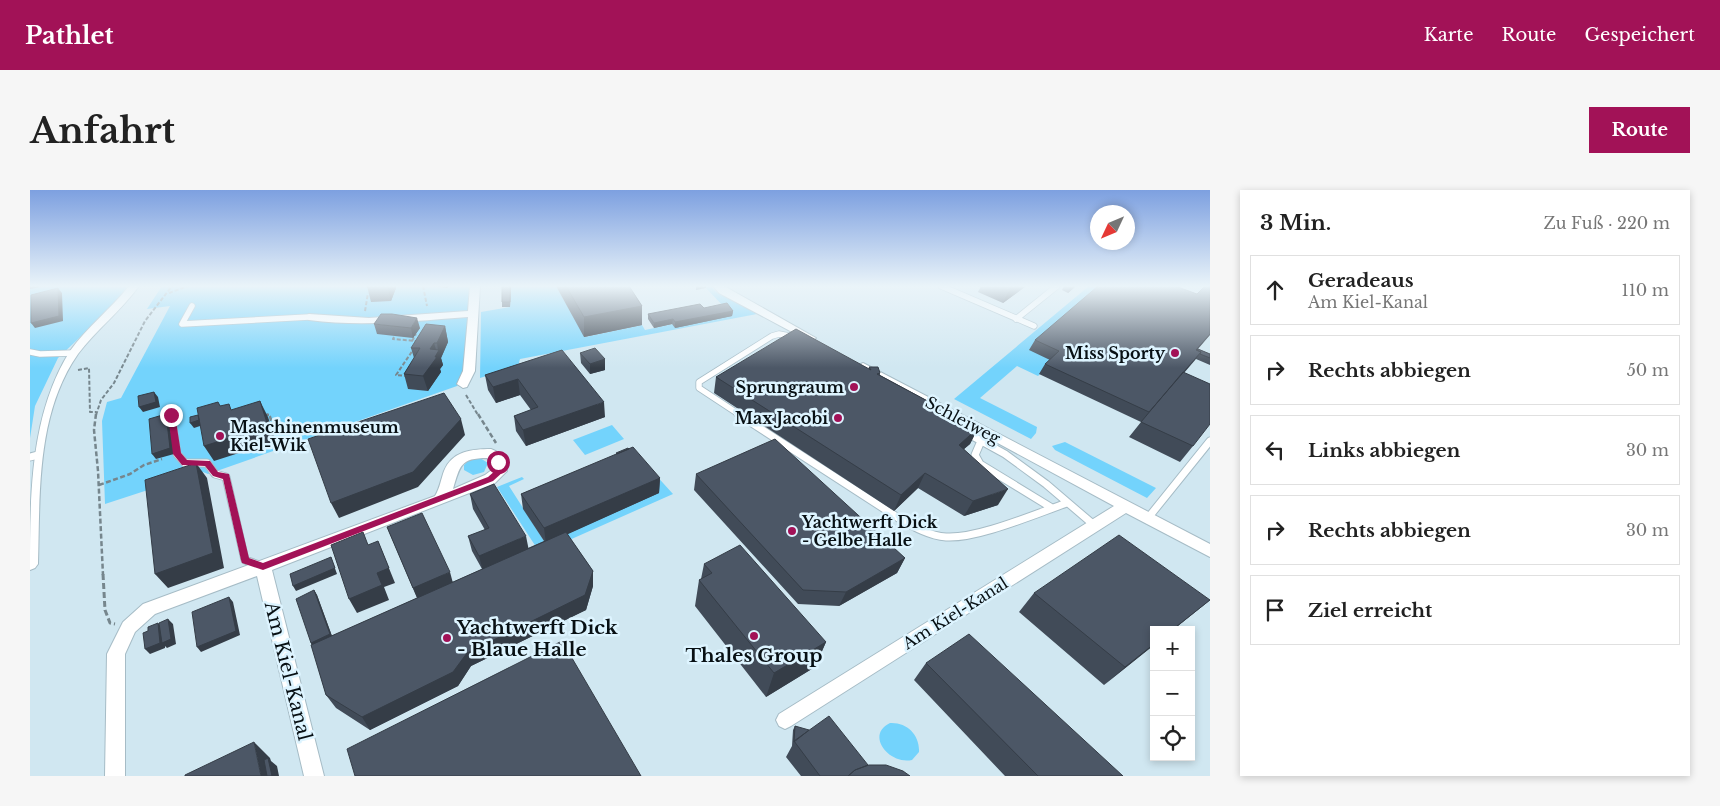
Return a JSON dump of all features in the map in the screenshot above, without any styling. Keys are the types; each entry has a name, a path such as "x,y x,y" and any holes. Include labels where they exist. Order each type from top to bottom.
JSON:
{"street":[{"path":"30,564 34,456 48,402 73,353 112,313"},
{"path":"765,313 825,346"},
{"path":"309,317 327,320 364,320 472,314 469,371 464,389"},
{"name":"Schleiweg","path":"851,360 1210,551"},
{"path":"116,776 116,654 129,627 149,610 263,567 440,499 490,479 500,471 505,460 491,454 477,453 463,456 451,469 449,487 440,499"},
{"name":"Am Kiel-Kanal","path":"786,720 1125,506"},
{"name":"Am Kiel-Kanal","path":"263,567 314,776"}],"lane":[{"path":"188,313 182,324 309,317"},
{"path":"1005,313 1034,326"},
{"path":"1016,318 1022,313"},
{"path":"809,346 793,337 784,335 772,336 700,382 699,388 920,530 944,536 965,538 1067,502"},
{"path":"30,352 40,354 73,353"},
{"path":"171,415 177,454 185,463 207,463 215,474 226,476 245,560 263,567"},
{"path":"958,428 1005,454 1094,525"},
{"path":"981,441 975,455 980,464 1052,508"},
{"path":"1148,518 1210,441"}],"path":[{"path":"129,627 110,622 105,610 94,430 96,412 101,400 114,383 142,327 153,313"},
{"path":"364,320 365,313"},
{"path":"412,341 416,334"},
{"path":"394,337 393,339 418,342 396,375 414,377"},
{"path":"412,350 421,352"},
{"path":"89,368 90,412 96,412"},
{"path":"464,389 505,460"},
{"path":"262,416 269,414 278,440"},
{"path":"98,485 130,474 144,464 162,459"}],"shaded area":[{"path":"30,313 105,313 58,358 35,406 30,438"},
{"path":"166,313 473,313 469,371 457,386 214,472 208,474 203,472 105,504 102,421 107,402 121,398"},
{"path":"481,313 572,313 585,337 642,325 645,330 711,313 757,314 520,359 518,366 480,378"},
{"path":"1056,313 1085,313 1053,361 1038,376 1017,366 980,398 1037,427 1036,433 1031,439 954,399"},
{"path":"612,425 624,439 585,455 573,440"},
{"path":"1065,442 1156,488 1147,498 1055,450 1052,446"},
{"path":"634,451 673,494 540,553 497,487 522,477 524,479 509,486 546,544"},
{"path":"480,458 488,463 484,472 473,475 464,470 464,465 469,460"},
{"path":"890,723 907,727 915,735 919,752 912,760 895,758 883,748 880,735 883,728"}],"building":[{"path":"31,313 59,313 59,316 31,323"},
{"path":"582,313 603,313 584,317"},
{"path":"721,313 675,322 673,319 654,323 648,314"},
{"path":"1066,313 1210,313 1210,334 1196,350 1201,352 1149,412 1045,364 1059,351 1035,340"},
{"path":"381,314 417,318 411,328 374,324"},
{"path":"426,324 445,326 437,343 434,343 430,349 439,350 435,357 437,357 423,376 404,374 420,348 411,348"},
{"name":"Max Jacobi","path":"796,329 871,370 869,367 878,367 880,373 877,374 978,428 959,445 1008,489 973,501 925,473 901,495 716,377"},
{"path":"595,348 605,359 590,364 580,353"},
{"path":"1198,349 1210,354 1210,358 1200,354 1201,352"},
{"path":"562,350 604,402 523,430 514,416 538,407 518,379 493,387 485,375"},
{"path":"1183,372 1210,384 1210,424 1193,446 1141,422"},
{"path":"154,392 156,402 139,407 138,396"},
{"path":"444,393 461,419 413,472 331,503 308,439"},
{"path":"260,401 268,426 204,446 197,408 218,402 220,406 229,404 231,410"},
{"path":"166,414 170,448 152,454 149,419"},
{"path":"198,415 199,420 190,423 190,417"},
{"name":"Yachtwerft Dick - Gelbe Halle","path":"775,439 905,558 846,592 803,590 696,474"},
{"path":"633,447 660,478 544,528 521,494"},
{"path":"628,448 629,449 616,453"},
{"path":"196,463 213,553 155,574 145,480"},
{"path":"494,484 526,536 479,556 468,536 489,528 470,494"},
{"path":"422,513 450,572 413,588 387,527"},
{"path":"363,532 368,545 378,541 389,568 377,573 382,585 349,599 331,545"},
{"name":"Yachtwerft Dick - Blaue Halle","path":"566,532 593,571 585,595 467,653 453,672 362,717 326,695 311,645"},
{"path":"1119,535 1210,600 1177,626 1150,626 1150,647 1125,667 1034,593"},
{"path":"740,545 826,642 774,673 699,580 712,573 704,564"},
{"path":"331,557 335,568 293,586 290,574"},
{"path":"314,590 330,634 311,643 296,599"},
{"path":"229,597 236,631 197,647 192,612"},
{"path":"168,619 171,639 162,643 159,623"},
{"path":"158,623 160,643 145,649 143,633 148,631 148,627"},
{"path":"969,634 1123,776 1038,776 926,663"},
{"path":"562,641 641,776 355,776 347,749"},
{"path":"829,716 868,765 855,770 848,776 820,776 794,741"},
{"path":"795,726 809,730 794,742"},
{"path":"254,742 261,776 185,776 185,775"},
{"path":"268,758 272,776 267,776 264,760"},
{"path":"869,765 886,765 903,771 910,776 848,776 855,770"}],"place":[{"name":"Miss Sporty","path":"1175,353"},
{"name":"Sprungraum","path":"854,387"},
{"name":"Max Jacobi","path":"838,418"},
{"name":"Maschinenmuseum Kiel-Wik","path":"220,436"},
{"name":"Yachtwerft Dick - Gelbe Halle","path":"792,531"},
{"name":"Thales Group","path":"754,636"},
{"name":"Yachtwerft Dick - Blaue Halle","path":"447,638"}],"route":[{"path":"171,415 177,454 185,463 207,463 215,474 226,476 245,560 263,567 490,479 500,471 498,462"}]}
